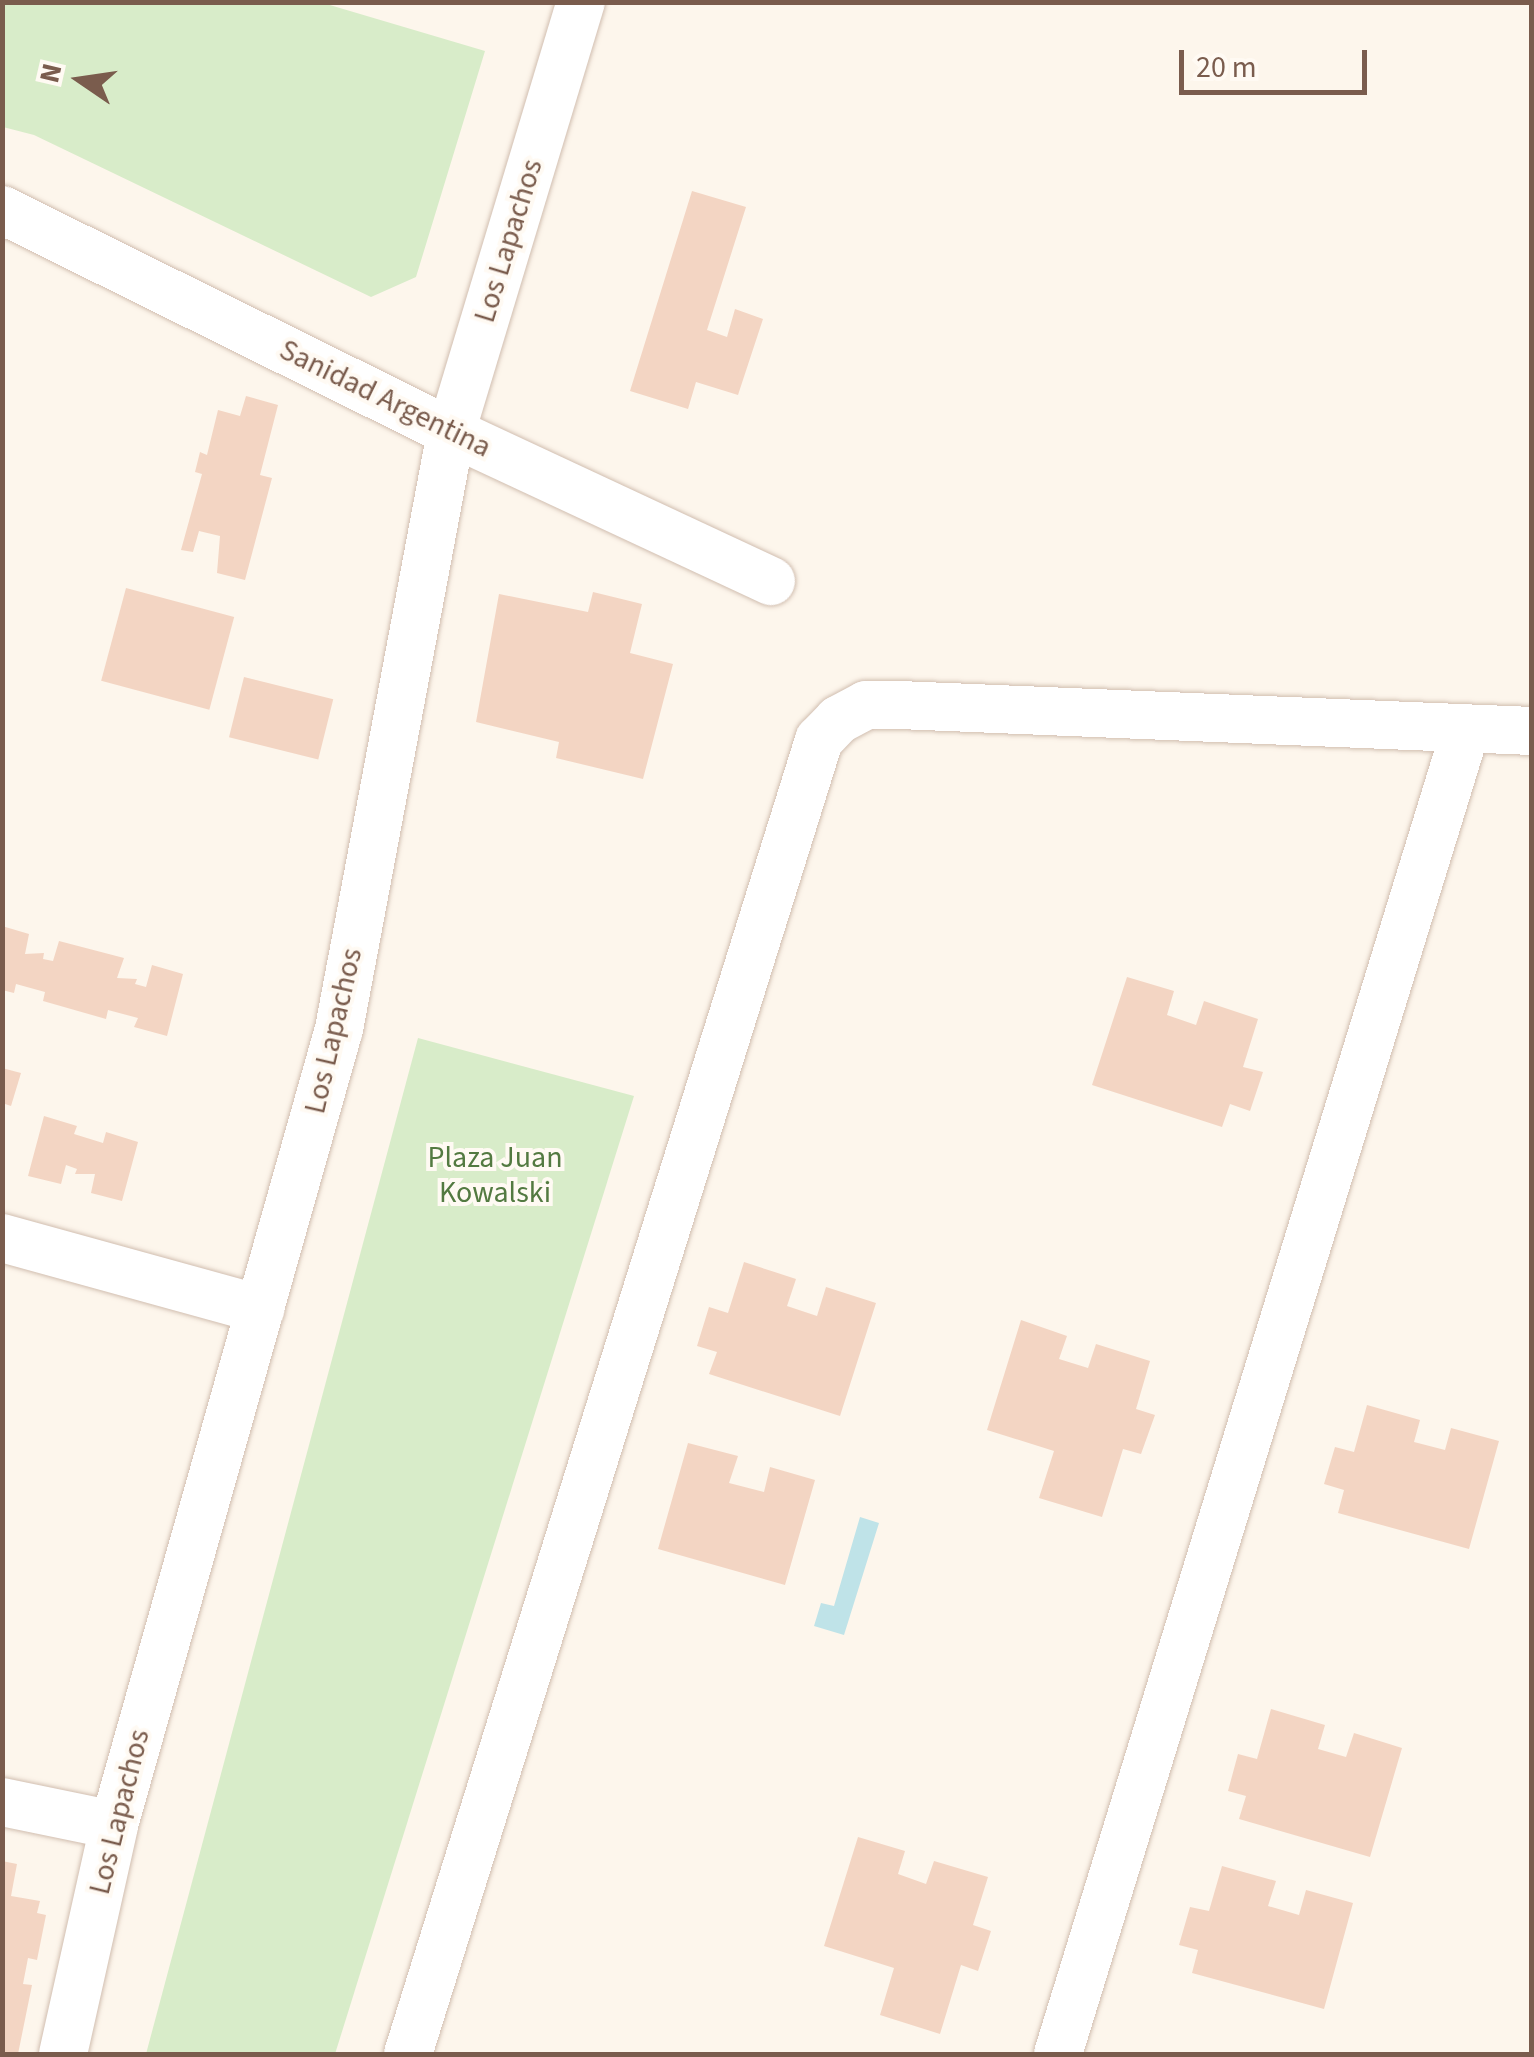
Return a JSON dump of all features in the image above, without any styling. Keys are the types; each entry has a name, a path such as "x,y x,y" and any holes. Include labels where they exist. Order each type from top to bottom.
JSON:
{"street":[{"name":"Los Lapachos","path":"63,2054 114,1825 339,1029 451,432 581,2"},
{"name":"Sanidad Argentina","path":"2,210 451,432 771,581"},
{"path":"408,2054 819,740 838,720 866,705 1532,731"},
{"path":"1058,2054 1466,729"},
{"path":"2,1238 260,1309"},
{"path":"2,1802 114,1825"}],"green space":[{"path":"2,3 323,3 485,51 416,277 371,297 34,135 3,127"},
{"name":"Plaza Juan Kowalski","path":"418,1038 634,1096 335,2054 146,2054"}],"water":[{"path":"860,1517 879,1523 844,1635 814,1626 821,1603 834,1606"}],"building":[{"path":"692,191 746,207 707,330 727,337 735,309 763,319 738,395 696,382 688,409 630,391"},
{"path":"246,396 278,405 260,475 272,478 245,580 217,573 220,536 199,531 193,552 181,550 202,474 195,472 200,452 207,455 218,410 240,416"},
{"path":"126,588 234,617 209,710 101,681"},
{"path":"593,592 642,604 630,653 673,664 643,779 556,758 559,742 476,722 499,594 588,612"},
{"path":"244,677 333,699 318,759 229,737"},
{"path":"2,926 29,934 25,954 44,953 43,959 53,961 59,941 124,958 117,978 137,979 135,984 146,987 152,965 183,974 167,1036 134,1027 138,1018 108,1010 106,1019 43,1001 45,992 16,984 14,993 2,990"},
{"path":"1127,977 1174,991 1167,1015 1196,1025 1204,1001 1258,1019 1243,1067 1263,1072 1250,1111 1230,1104 1222,1127 1092,1085"},
{"path":"2,1068 21,1073 11,1106 2,1103"},
{"path":"44,1116 77,1126 74,1134 103,1143 106,1132 138,1142 122,1201 91,1193 95,1174 75,1174 77,1169 66,1165 61,1184 28,1176"},
{"path":"744,1262 796,1279 787,1306 817,1316 826,1287 876,1303 840,1416 709,1374 717,1352 697,1346 709,1307 728,1313"},
{"path":"1021,1320 1067,1336 1059,1359 1088,1368 1096,1344 1150,1361 1136,1409 1155,1415 1141,1454 1123,1449 1102,1517 1039,1498 1054,1451 987,1430"},
{"path":"1367,1405 1420,1420 1414,1442 1445,1450 1451,1428 1499,1441 1469,1549 1338,1513 1344,1490 1324,1484 1335,1447 1354,1452"},
{"path":"688,1443 738,1456 729,1483 764,1492 770,1467 815,1480 785,1585 658,1549"},
{"path":"1271,1709 1325,1725 1318,1749 1346,1757 1354,1733 1402,1748 1370,1857 1239,1819 1246,1796 1228,1791 1238,1754 1257,1759"},
{"path":"858,1837 905,1851 898,1874 926,1884 934,1861 988,1877 973,1925 991,1931 978,1971 961,1965 940,2034 880,2015 894,1968 824,1946"},
{"path":"2,1861 17,1864 11,1896 40,1901 37,1913 46,1915 37,1960 28,1958 23,1984 32,1985 18,2054 2,2054"},
{"path":"1222,1866 1276,1881 1268,1906 1299,1915 1306,1890 1353,1903 1324,2009 1192,1973 1198,1950 1179,1945 1190,1907 1209,1911"}]}
